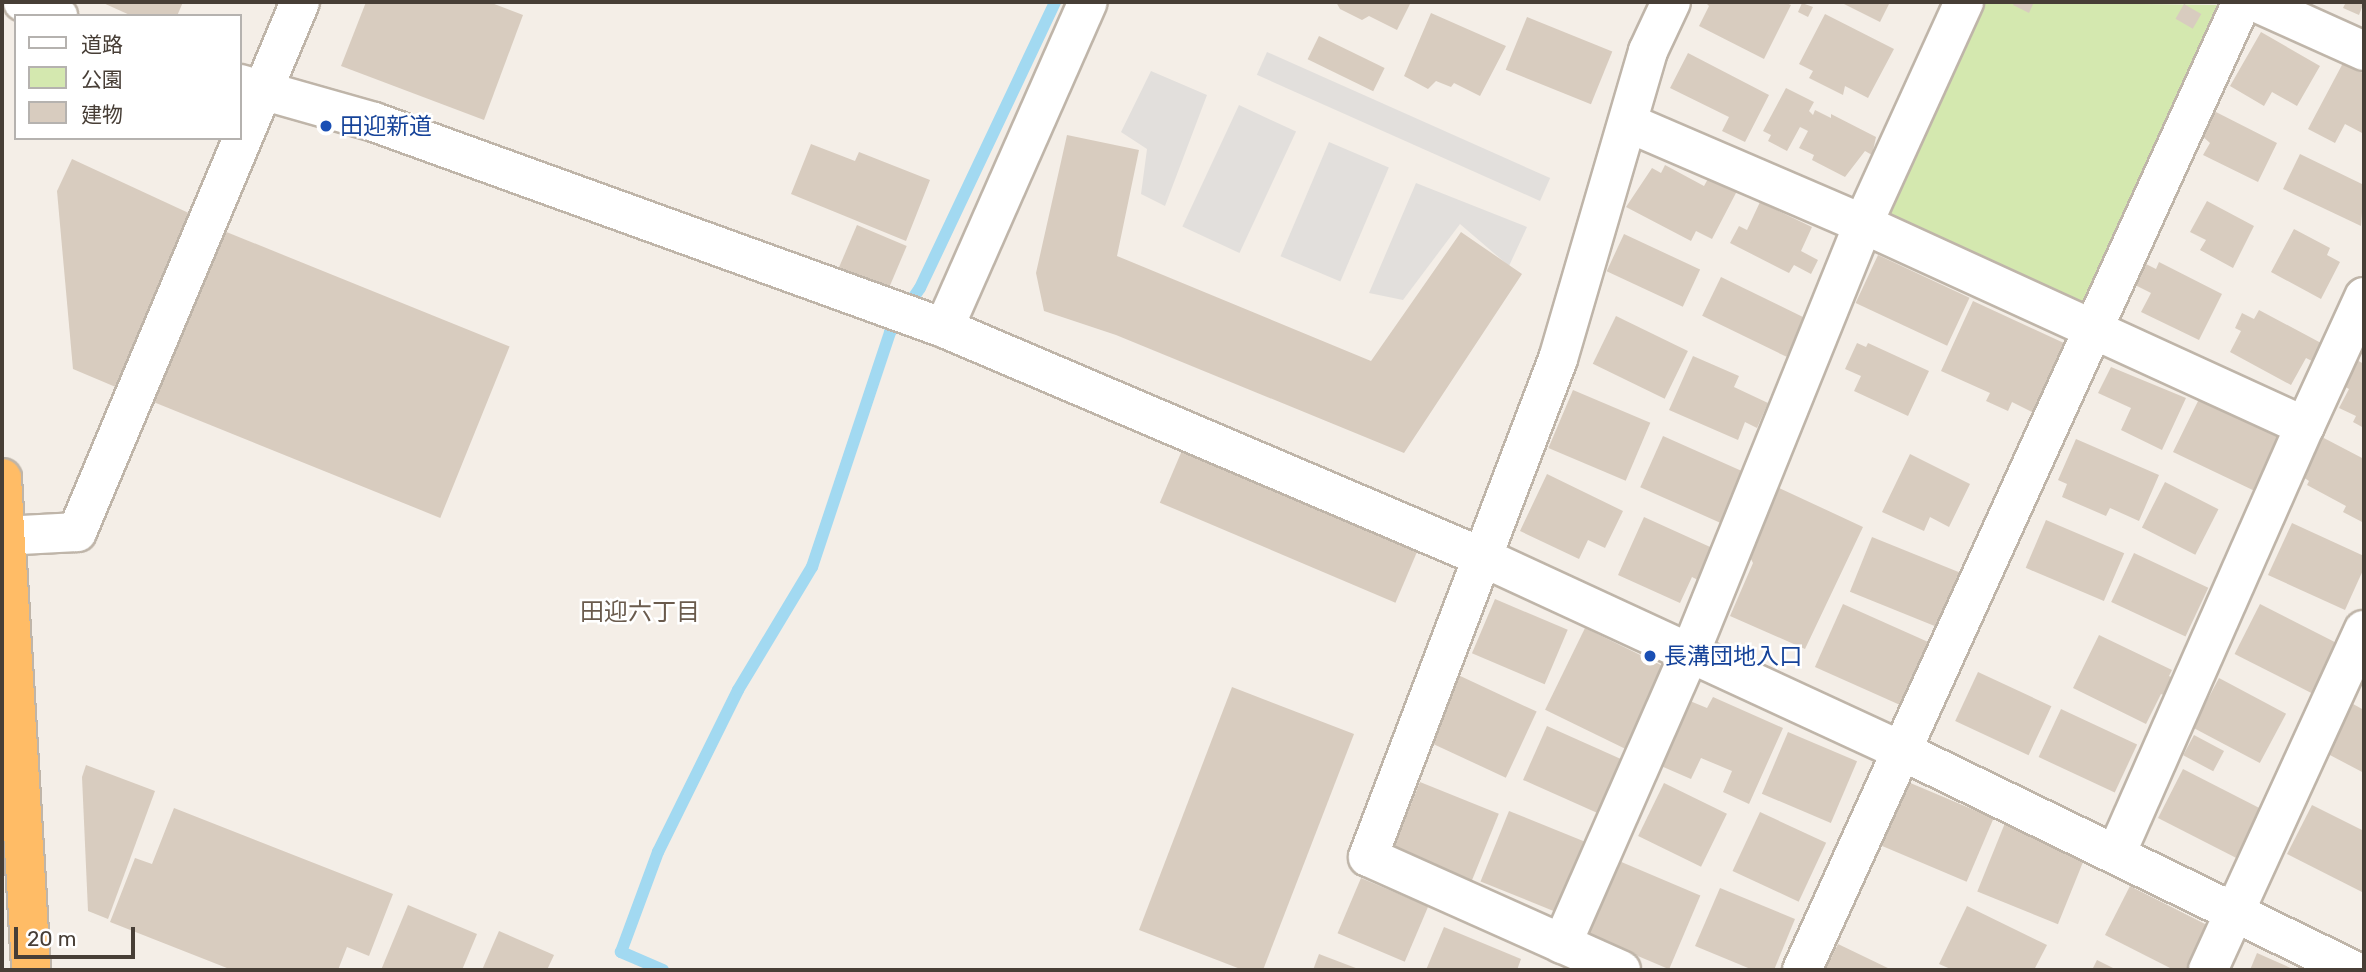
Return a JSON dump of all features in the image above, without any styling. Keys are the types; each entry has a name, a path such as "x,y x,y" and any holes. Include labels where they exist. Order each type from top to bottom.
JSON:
{"highway":[{"path":"2,478 11,736 31,970"}],"street":[{"path":"23,2 53,14"},
{"path":"242,114 252,89 300,2"},
{"path":"944,328 1088,2"},
{"path":"1621,970 1368,858 1558,359 1648,51 1671,2"},
{"path":"1562,944 1690,653 1863,224 1964,2"},
{"path":"1802,970 2242,2"},
{"path":"2255,2 2364,51"},
{"path":"252,89 374,122 944,328 1482,557 1902,751 2116,854 2234,915 2353,970"},
{"path":"1629,123 2093,327 2305,426"},
{"path":"4,536 77,532 232,140"},
{"path":"2116,854 2364,297"},
{"path":"2208,970 2364,630"}],"green space":[{"path":"1972,2 2222,5 2080,312 1875,219"}],"shaded area":[{"path":"1267,52 1550,178 1540,201 1257,75"},
{"path":"1151,71 1207,95 1165,206 1141,194 1147,149 1121,132"},
{"path":"1239,105 1296,132 1239,253 1182,226"},
{"path":"1329,142 1389,167 1340,282 1281,256"},
{"path":"1416,183 1527,227 1509,266 1460,224 1403,300 1369,293"}],"building":[{"path":"101,2 183,2 178,14 128,14"},
{"path":"366,2 489,2 523,15 484,120 341,66"},
{"path":"1336,2 1411,2 1397,30 1369,16 1362,20 1340,9"},
{"path":"1705,2 1784,2 1791,5 1764,59 1699,26 1709,6"},
{"path":"1840,2 1890,2 1880,22"},
{"path":"2015,2 2034,2 2029,13 2013,5"},
{"path":"2346,2 2364,2 2359,15 2343,8"},
{"path":"1802,3 1813,7 1808,17 1798,12"},
{"path":"2184,4 2201,14 2193,29 2176,19"},
{"path":"1431,13 1506,46 1480,96 1454,83 1451,87 1436,81 1428,89 1404,76"},
{"path":"1825,14 1894,49 1868,98 1845,86 1843,95 1809,78 1813,71 1799,64"},
{"path":"1527,17 1612,51 1591,104 1506,70"},
{"path":"2261,32 2320,66 2297,106 2272,92 2264,106 2230,86"},
{"path":"1319,36 1385,68 1373,91 1308,59"},
{"path":"1688,53 1769,95 1745,142 1722,131 1729,117 1670,88"},
{"path":"2343,63 2364,74 2364,134 2345,124 2335,143 2308,129"},
{"path":"1786,88 1814,102 1809,111 1813,115 1815,110 1831,118 1831,114 1876,137 1872,155 1865,151 1845,177 1812,160 1814,155 1799,148 1808,131 1800,127 1787,151 1768,141 1771,135 1763,131"},
{"path":"2212,110 2277,143 2258,182 2203,155 2210,143 2200,134"},
{"path":"1067,135 1139,150 1117,256 1371,361 1461,232 1522,274 1404,453 1116,335 1044,311 1036,273"},
{"path":"811,144 855,161 859,152 930,180 906,241 791,194"},
{"path":"2300,154 2364,185 2361,226 2283,189"},
{"path":"72,159 193,215 118,388 73,369 57,191"},
{"path":"1665,165 1704,186 1709,177 1737,191 1712,239 1696,231 1691,241 1626,207 1652,168 1661,173"},
{"path":"2207,201 2254,226 2233,268 2200,250 2206,240 2190,232"},
{"path":"1760,202 1812,227 1801,251 1818,260 1811,274 1794,265 1789,273 1730,243 1739,226 1747,230"},
{"path":"857,225 907,246 888,291 838,270"},
{"path":"2294,229 2330,248 2327,255 2340,262 2321,299 2271,272"},
{"path":"224,231 510,346 440,518 155,403"},
{"path":"1624,234 1700,269 1683,307 1607,271"},
{"path":"1878,255 1970,298 1947,346 1856,303"},
{"path":"2159,262 2222,294 2199,340 2141,312 2151,293 2135,285 2146,264 2156,269"},
{"path":"1721,277 1805,318 1787,357 1702,316"},
{"path":"1973,301 2066,344 2034,413 2012,402 2008,411 1986,401 1990,393 1941,371"},
{"path":"2259,310 2321,343 2312,361 2306,358 2291,385 2230,352 2241,331 2235,328 2242,313 2254,319"},
{"path":"1616,316 1688,351 1665,399 1593,364"},
{"path":"1857,343 1866,347 1868,343 1929,371 1908,416 1854,391 1861,376 1845,369"},
{"path":"1693,356 1739,376 1734,387 1768,403 1757,428 1745,422 1738,440 1669,410"},
{"path":"2353,358 2364,364 2364,428 2353,422 2356,416 2339,408 2349,389 2340,384"},
{"path":"2111,367 2186,398 2162,450 2121,430 2131,408 2098,393"},
{"path":"1573,390 1650,423 1626,481 1548,448"},
{"path":"2200,397 2279,434 2270,453 2276,457 2259,493 2173,452"},
{"path":"1663,436 1748,474 1725,525 1640,487"},
{"path":"2320,436 2364,459 2364,523 2343,512 2346,506 2307,485 2309,481 2300,475"},
{"path":"2076,439 2159,475 2139,521 2110,508 2106,516 2062,497 2067,484 2058,480"},
{"path":"1186,441 1422,541 1395,603 1160,503"},
{"path":"1910,454 1970,484 1949,527 1930,517 1924,531 1882,512"},
{"path":"1547,474 1623,511 1605,548 1588,540 1579,559 1520,531"},
{"path":"2165,482 2218,509 2195,555 2142,527"},
{"path":"1775,486 1863,527 1805,649 1730,616 1753,563 1746,549"},
{"path":"1644,517 1719,551 1704,583 1692,577 1680,603 1618,575"},
{"path":"2046,520 2124,553 2104,601 2026,568"},
{"path":"2292,523 2364,556 2364,568 2345,610 2268,575"},
{"path":"1872,537 1959,572 1937,627 1850,592"},
{"path":"2134,553 2208,588 2185,637 2111,602"},
{"path":"1495,599 1568,630 1545,684 1472,653"},
{"path":"1843,604 1934,645 1906,708 1815,667"},
{"path":"2260,604 2341,645 2316,695 2235,654"},
{"path":"1585,628 1676,672 1636,754 1545,710"},
{"path":"2099,635 2172,670 2169,676 2177,680 2169,697 2161,694 2146,724 2073,688"},
{"path":"1978,672 2051,706 2029,755 1955,721"},
{"path":"1456,674 1537,712 1506,778 1425,740"},
{"path":"2219,678 2286,714 2260,763 2193,727"},
{"path":"1232,687 1354,734 1263,970 1243,970 1139,930"},
{"path":"1713,697 1783,728 1749,804 1723,792 1732,771 1701,758 1691,779 1661,766 1690,701 1707,708"},
{"path":"2353,704 2364,710 2364,773 2328,754"},
{"path":"2061,709 2137,744 2115,793 2039,757"},
{"path":"1547,726 1626,761 1602,815 1523,780"},
{"path":"1788,732 1857,761 1831,823 1762,794"},
{"path":"2194,735 2224,751 2213,771 2183,755"},
{"path":"86,765 155,791 108,919 88,911 82,777"},
{"path":"2183,769 2262,809 2237,858 2158,818"},
{"path":"1420,782 1499,814 1470,885 1391,853"},
{"path":"1908,782 1994,818 1967,882 1881,846"},
{"path":"1664,783 1727,814 1701,867 1638,836"},
{"path":"2312,805 2364,831 2364,893 2287,854"},
{"path":"174,808 393,894 369,956 347,947 338,970 232,970 110,922 135,858 152,864"},
{"path":"1509,811 1591,844 1562,914 1481,881"},
{"path":"1760,812 1826,843 1799,902 1733,871"},
{"path":"2005,823 2086,856 2058,924 1977,892"},
{"path":"1612,858 1700,896 1669,969 1581,932"},
{"path":"1361,878 1428,907 1405,962 1338,933"},
{"path":"2130,886 2211,927 2189,970 2174,970 2105,935"},
{"path":"1720,888 1795,919 1774,970 1753,970 1695,946"},
{"path":"408,905 477,934 462,970 381,970"},
{"path":"1967,906 2047,945 2034,970 1953,970 1939,964"},
{"path":"1444,927 1521,959 1517,970 1426,970"},
{"path":"499,931 554,955 547,970 482,970"},
{"path":"1838,944 1892,970 1825,970"},
{"path":"2257,953 2295,970 2250,970"},
{"path":"1319,954 1361,970 1313,970"},
{"path":"2097,960 2117,970 2092,970"}],"waterway":[{"path":"663,970 621,952 658,852 738,690 812,567 890,332 920,288 1055,2"}],"place":[{"name":"田迎新道","path":"326,126"},
{"name":"長溝団地入口","path":"1650,656"}],"district":[{"name":"田迎六丁目","path":"640,613"}]}
